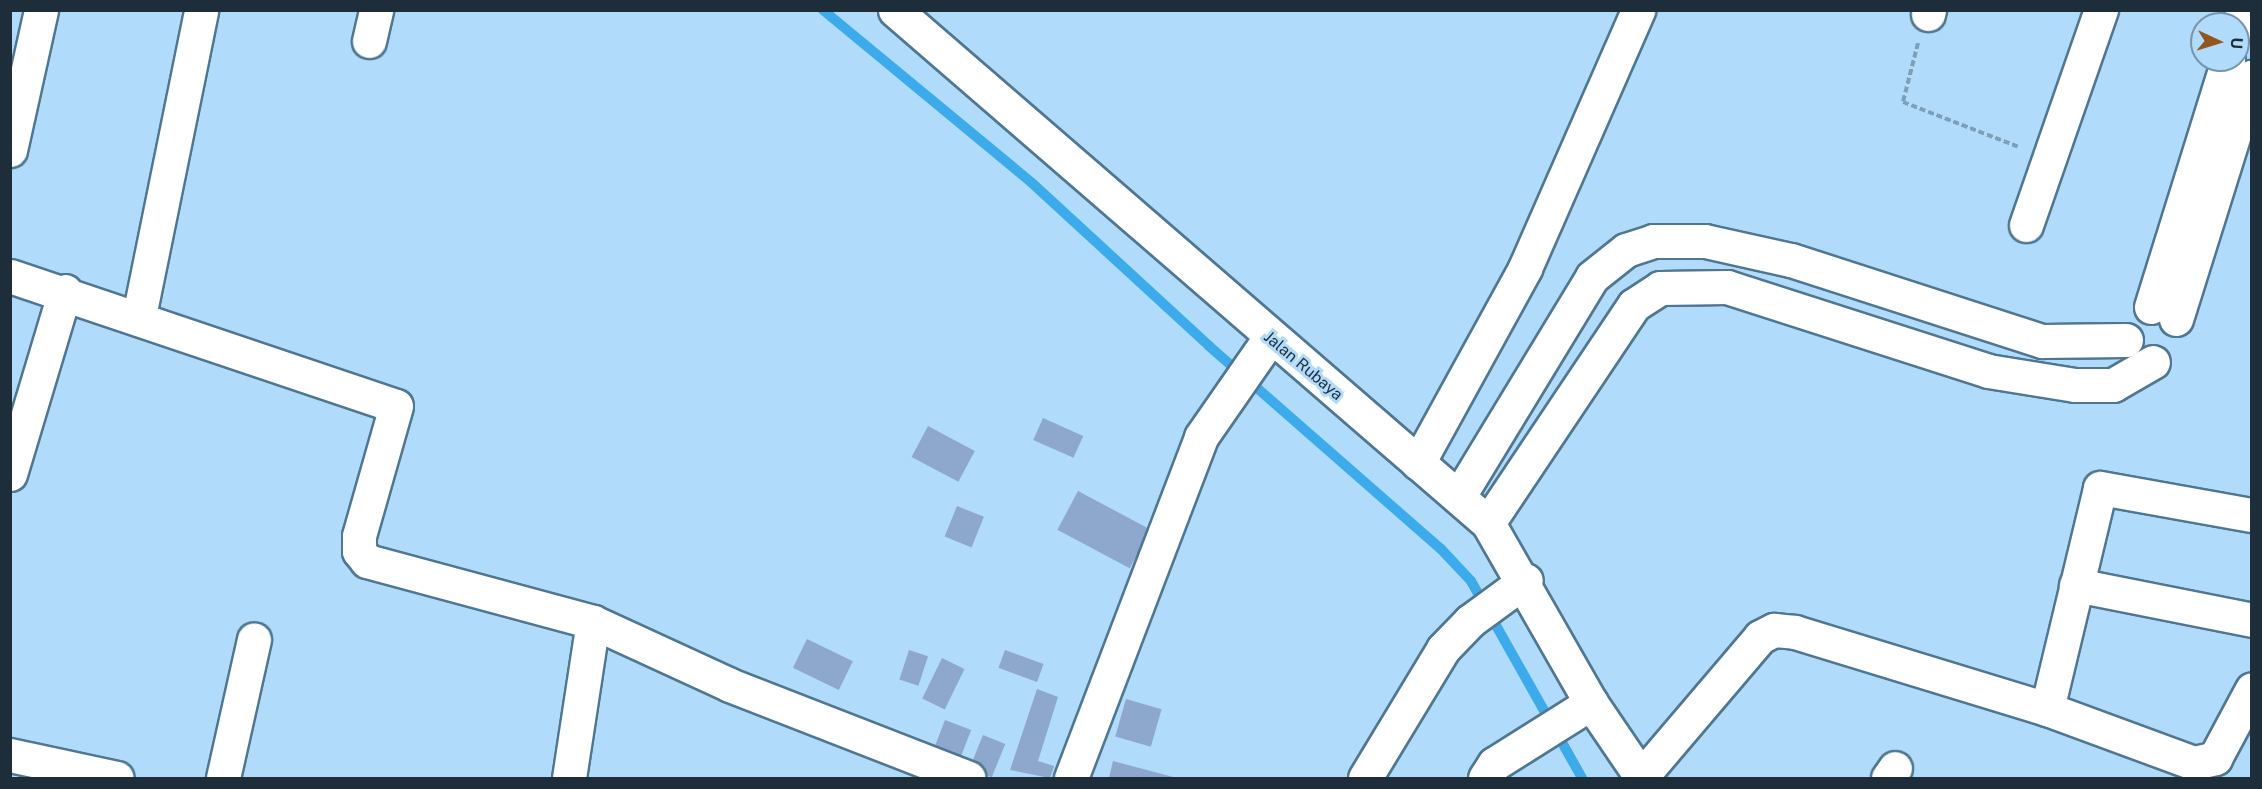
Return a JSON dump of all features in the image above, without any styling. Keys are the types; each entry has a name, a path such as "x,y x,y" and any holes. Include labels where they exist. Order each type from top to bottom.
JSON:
{"street":[{"path":"10,150 40,10"},
{"path":"139,316 201,10"},
{"name":"Jalan Rubaya","path":"894,10 1168,244 1263,347 1418,463 1488,523 1579,709 1642,778"},
{"path":"1418,463 1525,268 1638,10"},
{"path":"2026,225 2101,10"},
{"path":"2163,313 2225,72"},
{"path":"2163,313 2252,77"},
{"path":"1459,496 1592,277 1626,250 1653,241 1711,242 1791,260 2042,341 2126,340"},
{"path":"1707,284 1711,242"},
{"path":"10,276 65,291 396,406 358,536 358,552 367,561 593,622 730,685 969,778"},
{"path":"1488,523 1634,305 1660,288 1707,284 1768,297 1988,371 2100,386 2130,379 2177,348 2181,333 2163,313"},
{"path":"10,474 65,291"},
{"path":"2153,362 2131,351 2126,340 2130,319 2163,313"},
{"path":"1071,778 1201,437 1229,392 1263,347"},
{"path":"2047,709 2100,488 2252,515"},
{"path":"2076,585 2252,620"},
{"path":"1365,778 1443,648 1470,621 1518,588"},
{"path":"569,778 593,622"},
{"path":"1642,778 1760,637 1774,630 1795,632 2047,709 2206,764 2215,758 2252,689"},
{"path":"223,778 254,639"},
{"path":"1485,778 1494,764 1579,709"},
{"path":"10,755 117,778"}],"path":[{"path":"1928,12 1903,85 1903,102 2049,158"}],"building":[{"path":"1043,418 1083,436 1073,458 1033,440"},
{"path":"928,426 975,451 958,482 912,457"},
{"path":"1078,491 1150,529 1130,568 1057,530"},
{"path":"957,506 984,517 972,547 945,537"},
{"path":"807,639 853,661 839,690 793,668"},
{"path":"909,650 928,656 918,686 899,679"},
{"path":"1005,650 1044,664 1037,682 999,668"},
{"path":"942,658 964,669 945,709 922,698"},
{"path":"1037,689 1058,697 1038,761 1054,766 1050,778 1010,770"},
{"path":"1126,699 1162,709 1151,747 1115,736"},
{"path":"945,720 971,730 959,762 933,752"},
{"path":"983,735 1005,744 992,777 970,768"},
{"path":"1113,761 1177,778 1109,778"}],"waterway":[{"path":"823,10 1032,183 1209,346 1441,549 1471,581 1582,778"}]}
